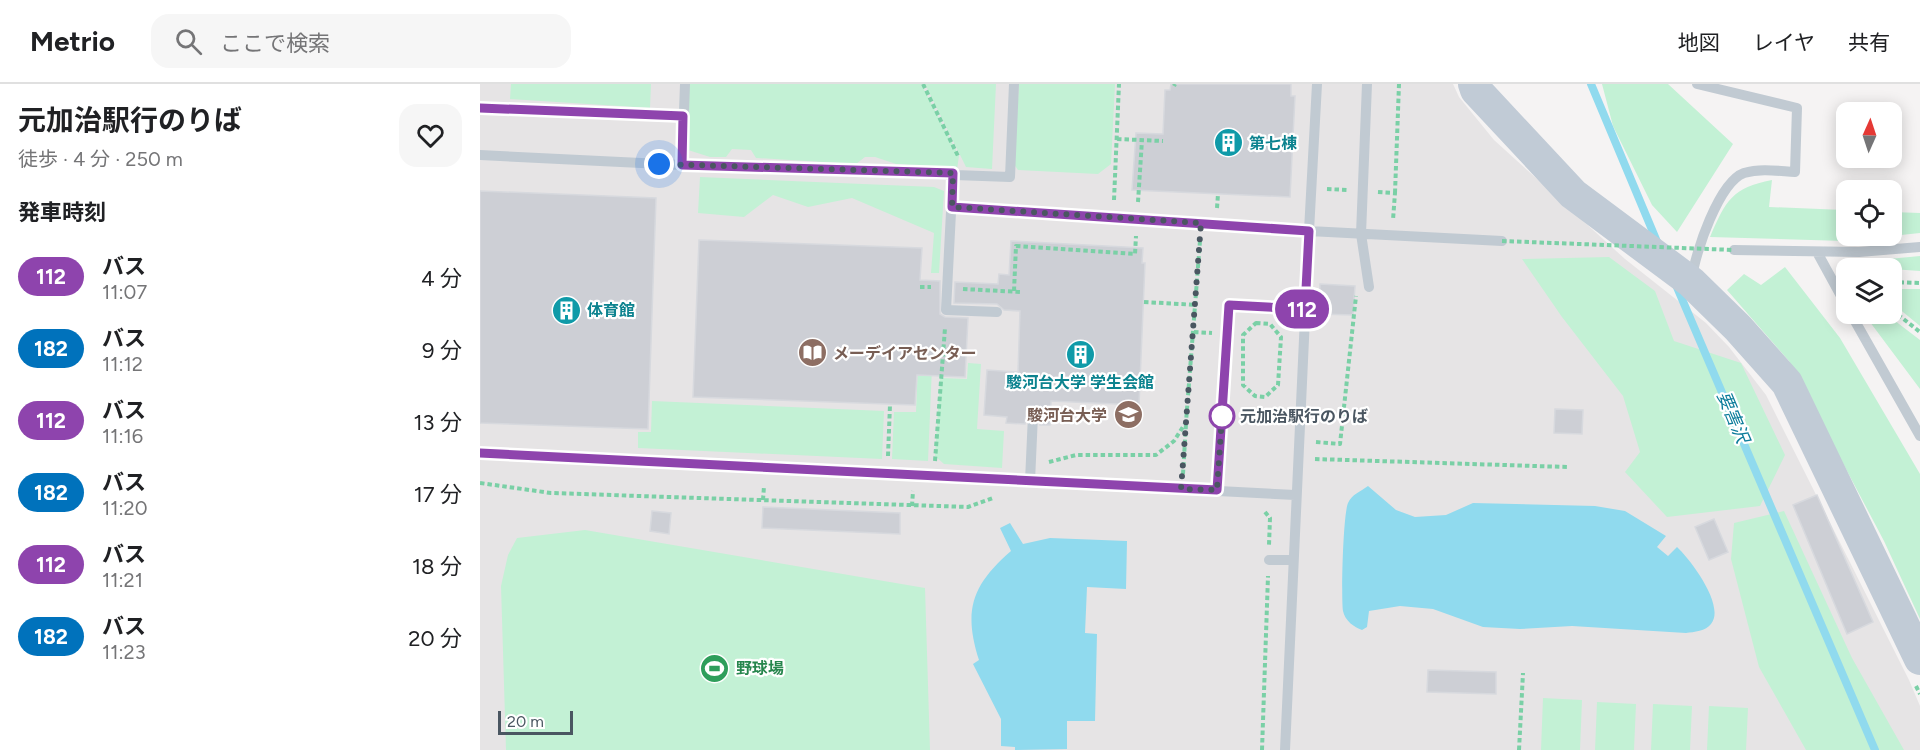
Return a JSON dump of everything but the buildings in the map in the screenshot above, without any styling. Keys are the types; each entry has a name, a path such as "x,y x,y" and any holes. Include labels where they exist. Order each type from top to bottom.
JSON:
{"street":[{"path":"1474,84 1476,90 1573,194 1690,281 1738,328 1787,383 1920,660"}],"lane":[{"path":"682,165 685,84"},
{"path":"480,155 1010,177 1014,84"},
{"path":"1285,750 1295,495 1317,84"},
{"path":"1367,84 1361,234 1369,287"},
{"path":"1690,281 1694,261 1728,185 1742,174 1759,170 1795,172 1797,108 1697,84"},
{"path":"480,108 683,116"},
{"path":"953,173 946,310 997,312"},
{"path":"952,207 1113,216 1309,231 1502,241"},
{"path":"1734,250 1859,252 1920,247"},
{"path":"1817,252 1836,287"},
{"path":"1217,490 1229,305 1305,309"},
{"path":"1857,324 1920,436"},
{"path":"1030,481 1033,415"},
{"path":"480,453 1295,495"},
{"path":"1269,560 1293,560"}],"path":[{"path":"923,84 967,174"},
{"path":"1113,216 1119,84"},
{"path":"1400,84 1393,223 1403,224"},
{"path":"1117,139 1163,141"},
{"path":"1312,188 1395,193"},
{"path":"1181,489 1197,305 1201,223"},
{"path":"1502,241 1734,250"},
{"path":"1902,282 1920,283"},
{"path":"988,290 1021,292"},
{"path":"1356,291 1340,444 1315,442 1311,459 1567,467"},
{"path":"1144,302 1197,305"},
{"path":"935,464 946,310"},
{"path":"1902,318 1920,332"},
{"path":"1256,323 1270,324 1281,337 1278,385 1265,397 1255,396 1243,385 1244,335 1256,323"},
{"path":"888,463 890,405"},
{"path":"1030,467 1076,455 1156,455 1174,441 1186,422"},
{"path":"480,483 551,493 912,506 968,507 1001,495"},
{"path":"912,506 913,494"},
{"path":"1262,750 1270,518 1263,511"},
{"path":"1519,750 1523,673"}],"shaded area":[{"name":"駿河台大学","path":"480,84 1453,84 1459,97 1494,140 1625,259 1706,323 1729,347 1766,395 1909,680 1920,706 1920,750 480,750"}],"green space":[{"path":"511,84 651,84 650,108 510,99"},
{"path":"689,84 921,84 959,156 957,169 896,164 875,157 865,157 856,164 756,158 751,150 732,149 726,157 710,157 688,150 686,141"},
{"path":"925,84 996,84 992,169 966,167"},
{"path":"1019,84 1115,84 1111,164 1098,174 1018,170 1014,164"},
{"path":"1602,84 1668,84 1733,144 1677,232 1652,205 1613,126"},
{"path":"700,177 934,187 944,191 939,273 931,273 934,233 852,198 808,207 773,195 744,217 698,213"},
{"path":"1772,180 1769,207 1836,210 1836,241 1710,237 1732,198 1748,187"},
{"path":"1902,212 1920,213 1920,233 1902,235"},
{"path":"1920,256 1920,271 1902,270 1902,258 1899,258"},
{"path":"1609,257 1655,291 1674,341 1741,363 1785,455 1760,506 1667,517 1625,472 1640,452 1623,396 1562,317 1522,259"},
{"path":"1785,267 1840,338 1920,474 1920,619 1884,541 1789,361 1727,290 1744,274 1761,285"},
{"path":"1902,289 1920,289 1920,326 1902,311"},
{"path":"1871,324 1899,324 1920,340 1920,389"},
{"path":"919,343 933,343 928,461 892,459 894,412 916,412"},
{"path":"968,363 981,364 977,429 1004,431 1002,468 944,464 935,456 940,378 967,379"},
{"path":"652,401 884,411 882,459 638,448 638,432 651,432"},
{"path":"1784,511 1852,658 1904,750 1806,750 1759,667 1731,559 1734,523"},
{"name":"野球場","path":"585,530 925,588 930,750 506,750 501,586 508,555 517,538"},
{"path":"1543,698 1582,700 1580,750 1541,750"},
{"path":"1597,702 1636,704 1634,750 1595,750"},
{"path":"1653,704 1692,706 1690,750 1651,750"},
{"path":"1709,706 1748,708 1746,750 1707,750"}],"water":[{"path":"1368,486 1396,510 1415,517 1446,515 1473,503 1595,506 1625,511 1666,536 1657,547 1668,556 1677,547 1683,553 1710,595 1714,606 1711,624 1700,631 1686,633 1572,626 1520,629 1483,627 1433,609 1400,606 1369,611 1367,627 1362,630 1350,623 1343,611 1343,556 1348,503 1354,495"},
{"path":"1010,523 1023,544 1050,538 1127,541 1126,589 1087,587 1085,633 1097,634 1095,721 1067,721 1067,749 1015,750 1015,747 1001,746 1001,719 973,664 979,660 972,627 974,600 987,575 1011,551 1000,528"}],"waterway":[{"name":"要害沢","path":"1591,84 1658,244"},
{"name":"要害沢","path":"1676,285 1875,750"}],"bus line":[{"name":"112","path":"480,108 683,116 682,165 953,173 952,207 1113,216 1309,231 1305,309 1229,305 1217,490 480,453"}],"place":[{"name":"第七棟","path":"1228,143"},
{"name":"体育館","path":"566,310"},
{"name":"メーデイアセンター","path":"812,353"},
{"name":"駿河台大学 学生会館","path":"1080,354"},
{"name":"駿河台大学","path":"1128,415"},
{"name":"元加治駅行のりば","path":"1222,416"},
{"name":"野球場","path":"715,668"}],"route":[{"path":"659,164 953,173 952,207 1201,223 1197,305 1181,489 1217,490 1222,416"}]}
